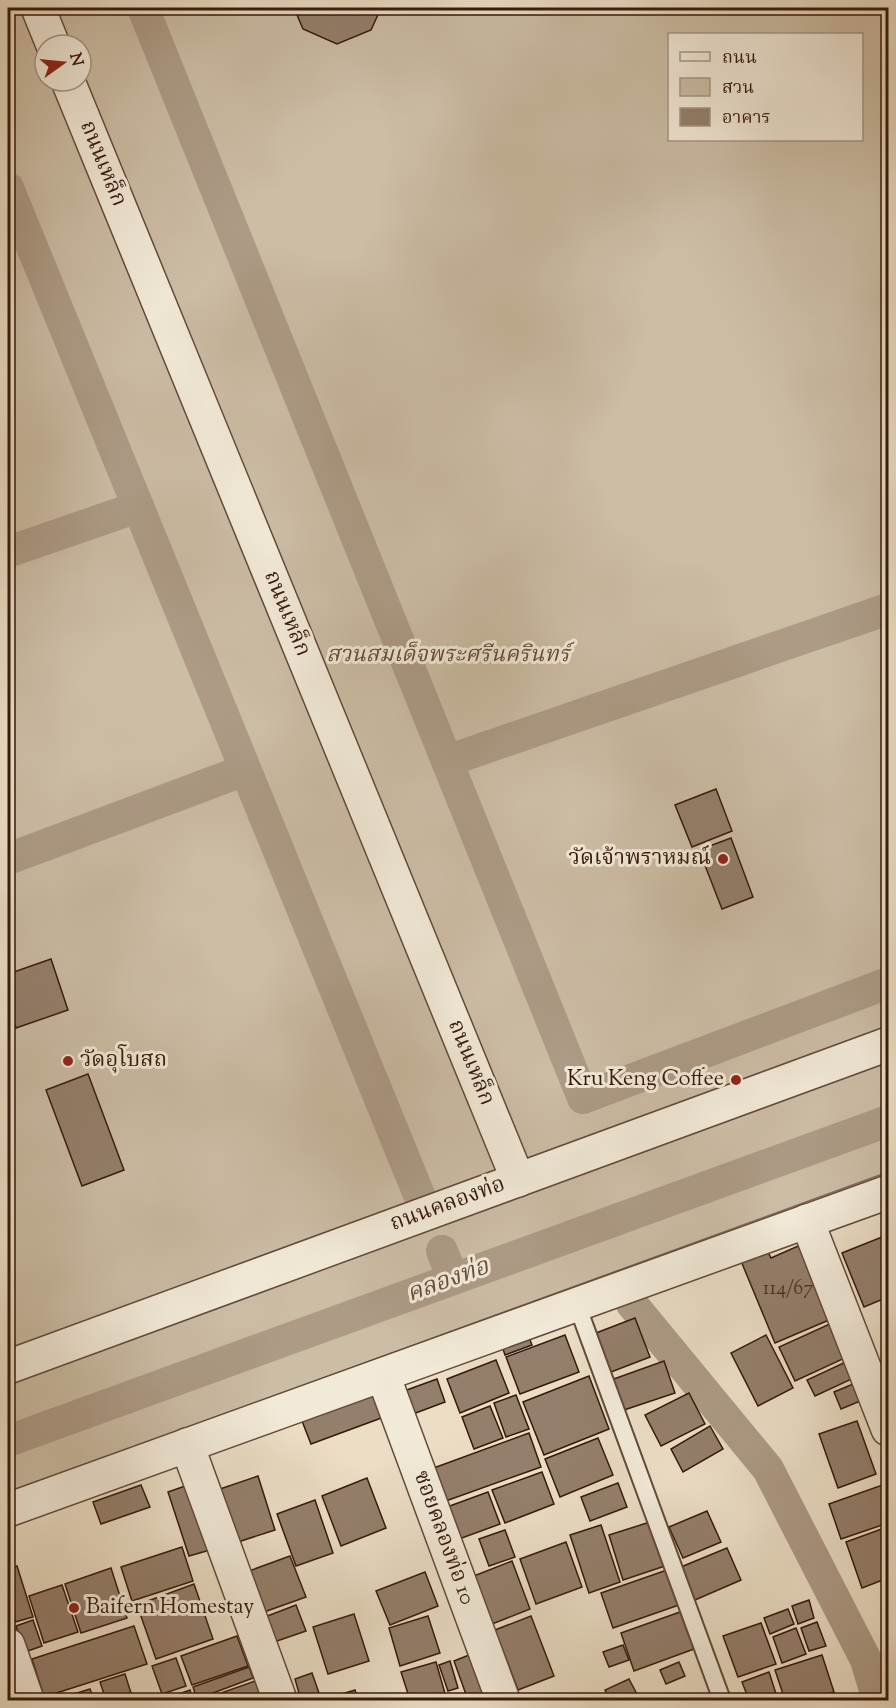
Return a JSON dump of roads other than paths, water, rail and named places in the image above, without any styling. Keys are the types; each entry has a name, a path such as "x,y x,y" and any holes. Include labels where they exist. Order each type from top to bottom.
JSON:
{"street":[{"path":"38,8 48,33"},
{"name":"ถนนเหล็ก","path":"73,93 518,1180"},
{"name":"ถนนคลองท่อ","path":"8,1367 888,1044"},
{"path":"8,1510 888,1192"},
{"path":"807,1221 888,1429"},
{"name":"ซอยคลองท่อ 10","path":"383,1375 503,1701"},
{"path":"187,1445 280,1701"},
{"path":"8,1645 27,1701"}],"lane":[{"path":"577,1305 722,1701"}],"waterway":[{"path":"143,8 583,1098 888,983"},
{"path":"8,188 422,1202"},
{"path":"8,552 138,507"},
{"path":"447,761 888,609"},
{"path":"8,859 245,770"},
{"name":"คลองท่อ","path":"8,1441 888,1121"},
{"path":"442,1251 453,1279"},
{"path":"632,1304 768,1469 866,1660 878,1700"}],"place":[{"name":"วัดเจ้าพราหมณ์","path":"723,859"},
{"name":"วัดอุโบสถ","path":"68,1061"},
{"name":"Kru Keng Coffee","path":"736,1080"},
{"name":"Baifern Homestay","path":"74,1608"}],"park label":[{"name":"สวนสมเด็จพระศรีนครินทร์","path":"448,656"}]}
